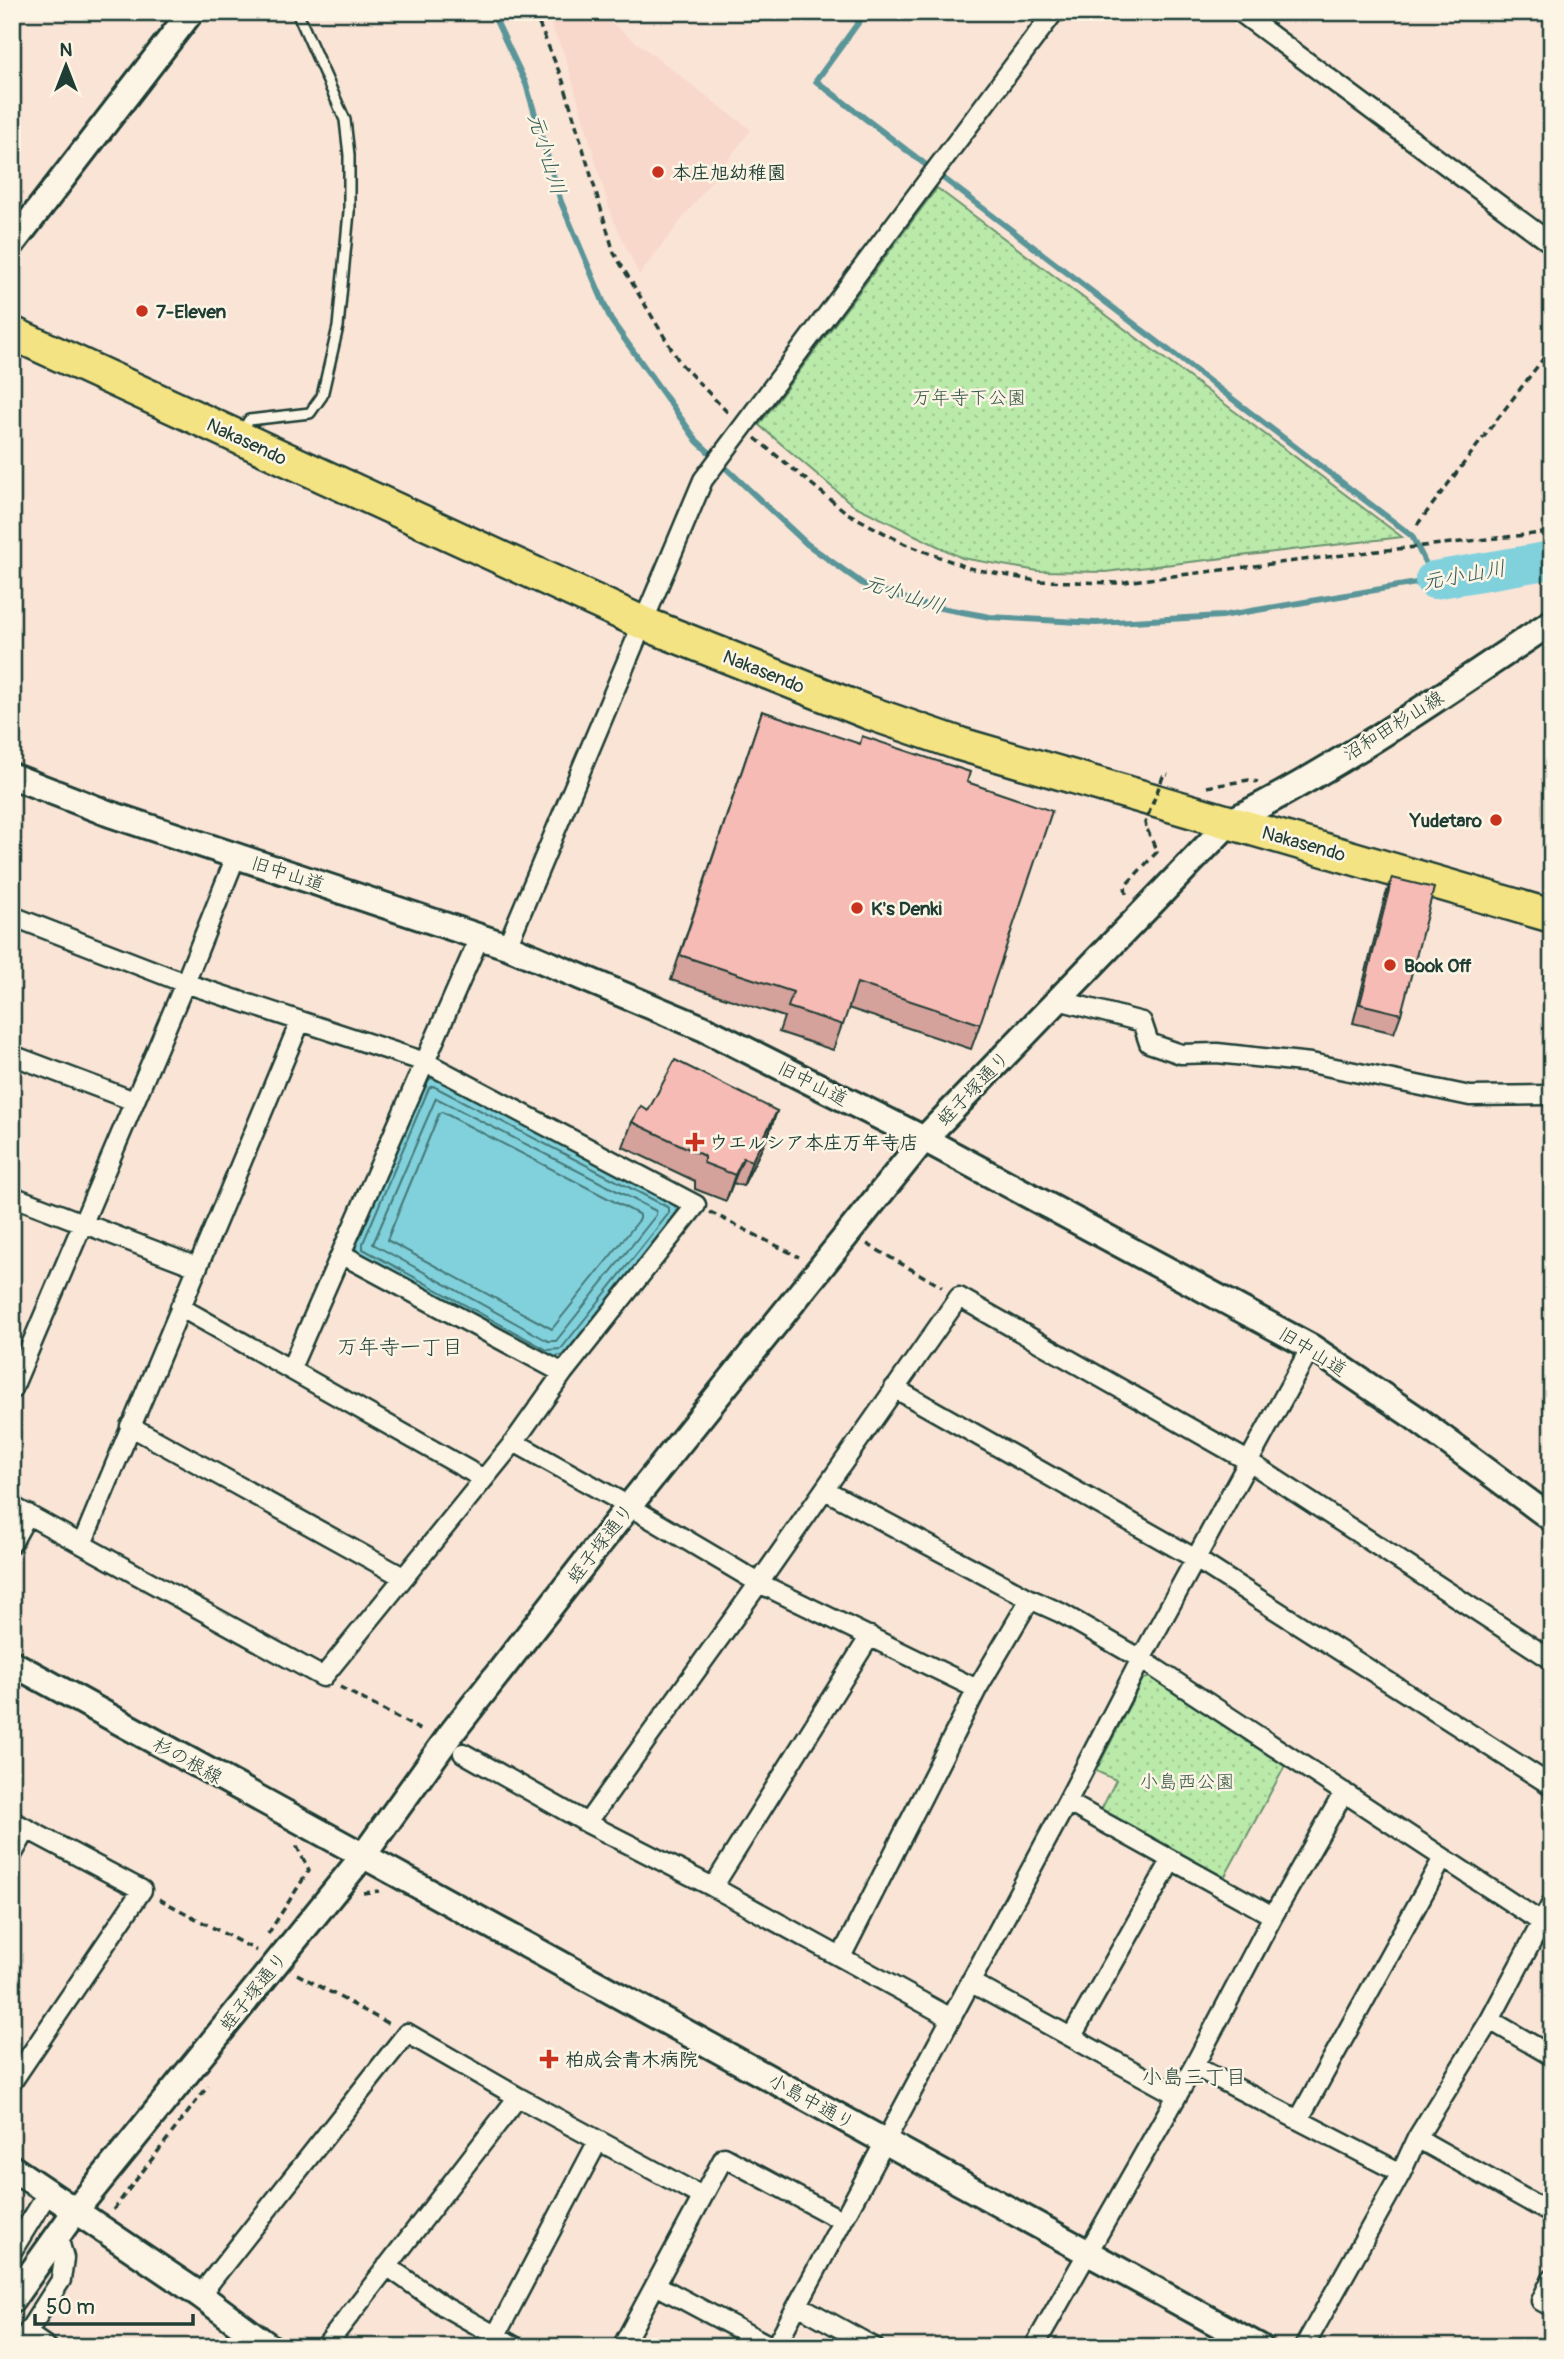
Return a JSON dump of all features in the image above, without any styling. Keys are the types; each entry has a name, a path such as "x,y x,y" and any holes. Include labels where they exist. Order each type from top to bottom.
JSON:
{"highway":[{"name":"Nakasendo","path":"12,333 643,623 867,712 960,744 1552,916"}],"street":[{"path":"12,244 191,12"},
{"path":"507,946 708,473 1054,12"},
{"path":"1240,12 1552,244"},
{"name":"沼和田杉山線","path":"1231,821 1283,795 1552,622"},
{"name":"旧中山道","path":"12,775 110,814 480,936 705,1028 924,1139 1311,1347 1413,1416 1552,1519"},
{"name":"蛭子塚通り","path":"12,2300 76,2210 363,1856 450,1735 629,1506 924,1139 1231,821"},
{"path":"12,1390 19,1355 82,1222 185,983 236,856"},
{"path":"12,916 185,983 425,1062 696,1205 563,1373 514,1442 323,1677 20,1510 12,1543"},
{"path":"291,1368 480,936"},
{"path":"1058,1000 1142,1021 1149,1043 1181,1054 1217,1053 1311,1063 1470,1096 1545,1095"},
{"path":"82,1544 300,1022"},
{"path":"12,1055 134,1101"},
{"path":"12,1196 197,1267"},
{"path":"341,1254 563,1373"},
{"path":"587,1823 959,1297 1248,1461 1552,1660"},
{"path":"180,1307 484,1479"},
{"path":"656,2285 773,2347 798,2305 1141,1659 1311,1347"},
{"path":"894,1388 1196,1559 1552,1786"},
{"path":"130,1426 403,1577"},
{"path":"514,1442 759,1583 977,1689"},
{"path":"825,1489 1061,1613 1141,1659 1541,1922"},
{"path":"841,1958 977,1689 1030,1599"},
{"path":"713,1887 870,1636"},
{"name":"杉の根線","path":"12,1663 363,1856"},
{"path":"463,1754 951,2018"},
{"path":"1034,2347 1194,2066 1273,1916 1344,1792"},
{"path":"1067,1802 1273,1916"},
{"path":"12,1855 20,1825 142,1890 12,2082"},
{"name":"小島中通り","path":"363,1856 1260,2347"},
{"path":"1299,2119 1444,1858"},
{"path":"1072,2036 1171,1861"},
{"path":"1304,2347 1401,2173 1417,2138 1490,2020 1552,1903"},
{"path":"970,1982 1177,2095"},
{"path":"1490,2020 1552,2056"},
{"path":"200,2295 407,2034 701,2196"},
{"path":"1194,2066 1401,2173"},
{"path":"325,2347 519,2097"},
{"path":"1417,2138 1552,2214"},
{"path":"496,2336 598,2141"},
{"path":"622,2347 724,2157 841,2220"},
{"path":"12,2168 200,2295 270,2347"},
{"path":"12,2251 49,2191"},
{"path":"47,2347 22,2340 61,2280 64,2258 53,2244"},
{"path":"387,2266 445,2307 516,2347"},
{"path":"1552,2278 1541,2301 1552,2307"},
{"path":"798,2305 874,2347"}],"lane":[{"path":"238,437 249,420 310,413 322,396 338,327 349,212 349,155 345,120 297,12"}],"path":[{"path":"534,12 563,81 614,253 680,363 739,431 847,513 905,544 969,568 1037,582 1116,583 1360,552 1552,532"},
{"path":"1417,525 1552,347"},
{"path":"1126,894 1125,886 1157,852 1145,823 1164,774 1168,775"},
{"path":"1207,787 1249,780 1258,782"},
{"path":"696,1205 799,1257"},
{"path":"866,1243 959,1297"},
{"path":"323,1677 424,1731"},
{"path":"142,1890 257,1951"},
{"path":"289,1982 296,1973 407,2034"},
{"path":"112,2211 211,2083"}],"shaded area":[{"name":"本庄旭幼稚園","path":"545,12 597,12 751,130 639,275 611,214 565,56"}],"green space":[{"name":"万年寺下公園","path":"937,188 1402,537 1105,572 1038,571 962,558 853,505 759,425"},
{"name":"小島西公園","path":"1157,1676 1285,1766 1224,1878 1101,1810 1116,1780 1096,1771 1143,1679"}],"water":[{"path":"434,1078 674,1203 678,1213 565,1355 547,1358 356,1253 356,1242 424,1081"}],"building":[{"name":"K's Denki","path":"762,711 860,744 862,736 970,772 967,782 1052,811 980,1024 857,983 843,1025 788,1007 793,992 680,955"},
{"name":"Book Off","path":"1392,878 1434,888 1401,1014 1360,1004"},
{"name":"ウエルシア本庄万年寺店","path":"675,1060 777,1111 752,1161 743,1158 735,1175 704,1163 704,1156 632,1122 641,1106 648,1111"}],"waterway":[{"name":"元小山川","path":"492,12 526,84 561,202 611,320 697,441 807,544 863,584 924,605 990,617 1096,623 1222,616 1434,580 1412,536 816,81 866,12"},
{"name":"元小山川","path":"1434,580 1552,560"}],"place":[{"name":"本庄旭幼稚園","path":"658,172"},
{"name":"7-Eleven","path":"142,311"},
{"name":"Yudetaro","path":"1496,820"},
{"name":"K's Denki","path":"857,908"},
{"name":"Book Off","path":"1390,965"},
{"name":"ウエルシア本庄万年寺店","path":"695,1142"},
{"name":"柏成会青木病院","path":"549,2059"}],"district":[{"name":"万年寺一丁目","path":"400,1347"},
{"name":"小島三丁目","path":"1194,2077"}]}
